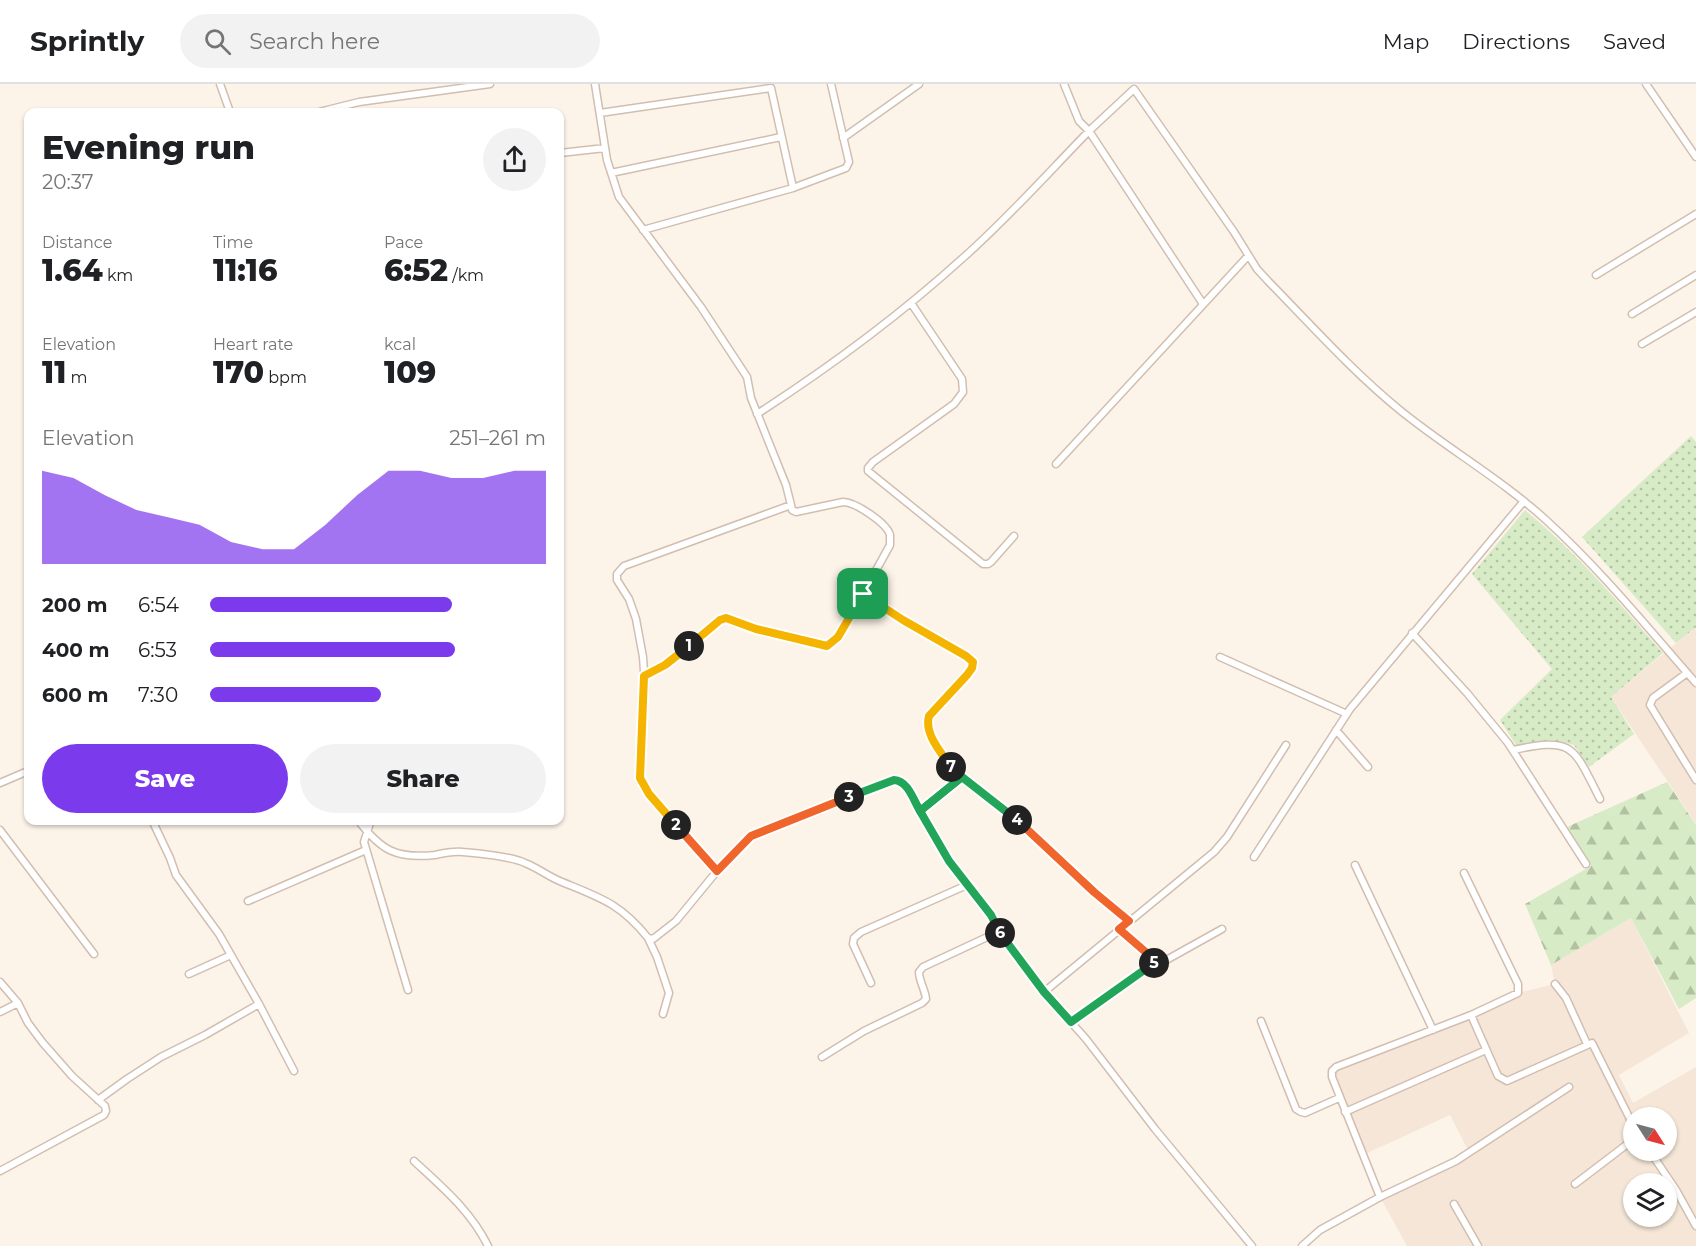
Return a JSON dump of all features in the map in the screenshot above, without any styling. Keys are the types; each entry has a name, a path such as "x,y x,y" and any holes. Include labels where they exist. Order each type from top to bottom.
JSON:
{"street":[{"path":"220,84 229,108"},
{"path":"335,108 359,102 490,84"},
{"path":"595,84 605,148 619,197 701,307 747,377 757,414 786,485 792,510 796,512 851,502 887,529 890,536 890,545 863,594 838,637 827,646 756,629 726,618 720,620 665,665 644,676"},
{"path":"643,230 793,188 849,166 831,84"},
{"path":"843,138 919,84"},
{"path":"1064,84 1079,121 1089,131 1203,304"},
{"path":"1646,84 1696,157"},
{"path":"757,414 843,356 911,303 964,257 1009,215 1132,86 1234,232 1248,256 1268,281 1379,392 1421,427 1524,501 1570,543 1627,602 1696,683"},
{"path":"600,112 771,88 793,188"},
{"path":"611,173 781,137"},
{"path":"564,153 605,148"},
{"path":"1596,275 1696,214"},
{"path":"1056,464 1248,256"},
{"path":"1632,314 1696,275"},
{"path":"911,303 962,379 963,392 954,404 873,462 868,471 982,564 991,562 1014,536"},
{"path":"1642,344 1696,312"},
{"path":"1254,857 1347,714 1524,501"},
{"path":"717,871 649,794 640,778 644,676 636,619 629,599 617,580 619,569 791,505"},
{"path":"863,594 973,662 967,675 929,716 927,724 930,735 951,768 1018,821 1094,892 1129,921"},
{"path":"1412,633 1467,693 1513,750 1586,864"},
{"path":"1220,657 1347,714"},
{"path":"1687,673 1653,698 1650,705 1696,780"},
{"path":"1336,730 1368,767"},
{"path":"1513,750 1542,744 1566,746 1576,755 1600,799"},
{"path":"1044,992 1214,852 1227,837 1286,745"},
{"path":"0,783 24,773"},
{"path":"920,811 962,777"},
{"path":"648,938 653,939 658,936 676,921 717,871 751,836 894,780 900,781 905,785 949,861 991,915 998,932 1044,992 1071,1022 1155,1129 1252,1246"},
{"path":"154,825 176,874 219,934 294,1071"},
{"path":"361,825 372,840 400,855 415,857 460,851 524,862 559,881 617,906 634,920 648,938 657,957 669,993 663,1014"},
{"path":"369,825 364,842 408,990"},
{"path":"0,830 94,954"},
{"path":"248,901 366,850"},
{"path":"1355,865 1433,1030"},
{"path":"1380,1197 1332,1077 1332,1071 1336,1067 1471,1015 1518,993 1519,989 1464,873"},
{"path":"871,983 853,944 854,938 861,932 967,885"},
{"path":"1119,929 1161,963 1222,929"},
{"path":"822,1057 864,1031 922,1003 926,999 919,978 919,972 923,967 998,932"},
{"path":"189,974 231,955"},
{"path":"1071,1022 1156,961"},
{"path":"0,982 18,1003 28,1023 43,1043 72,1076 105,1106 106,1111 0,1171"},
{"path":"1555,984 1566,998 1587,1044"},
{"path":"0,1012 18,1003"},
{"path":"98,1100 160,1057 205,1035 259,1004"},
{"path":"1471,1015 1498,1076 1506,1081 1592,1043 1624,1107"},
{"path":"1261,1021 1296,1108 1305,1113 1340,1098"},
{"path":"1346,1112 1486,1050"},
{"path":"1302,1246 1320,1230 1380,1197 1456,1161 1569,1087"},
{"path":"1575,1184 1623,1147"},
{"path":"414,1161 457,1201 481,1232 488,1246"},
{"path":"1656,1161 1696,1226"},
{"path":"1454,1204 1478,1246"}],"shaded area":[{"path":"1696,627 1696,824 1611,697"},
{"path":"1631,918 1689,1033 1619,1075 1633,1103 1696,1067 1696,1246 1407,1246 1380,1197 1436,1174 1469,1152 1450,1115 1363,1155 1332,1071 1518,993 1555,984 1551,965"}],"green space":[{"path":"1691,436 1696,442 1696,627 1676,643 1582,537"},
{"path":"1525,510 1579,561 1663,653 1611,697 1634,734 1589,767 1574,745 1552,740 1516,745 1500,720 1552,669 1472,574"},
{"path":"1667,782 1696,825 1696,998 1679,1009 1631,918 1551,965 1525,904 1591,866 1567,827"}],"route":[{"path":"863,594 838,637 827,646 756,629 726,618 720,620 665,665 644,676 640,778 649,794 717,871 751,836 847,797 894,780 900,781 905,785 920,811 962,777 1018,821 1094,892 1129,921 1119,929 1156,961 1071,1022 1044,992 998,932 991,915 949,861 920,811 942,793 962,777 951,768 930,735 927,724 929,716 967,675 973,662 863,594"}]}
